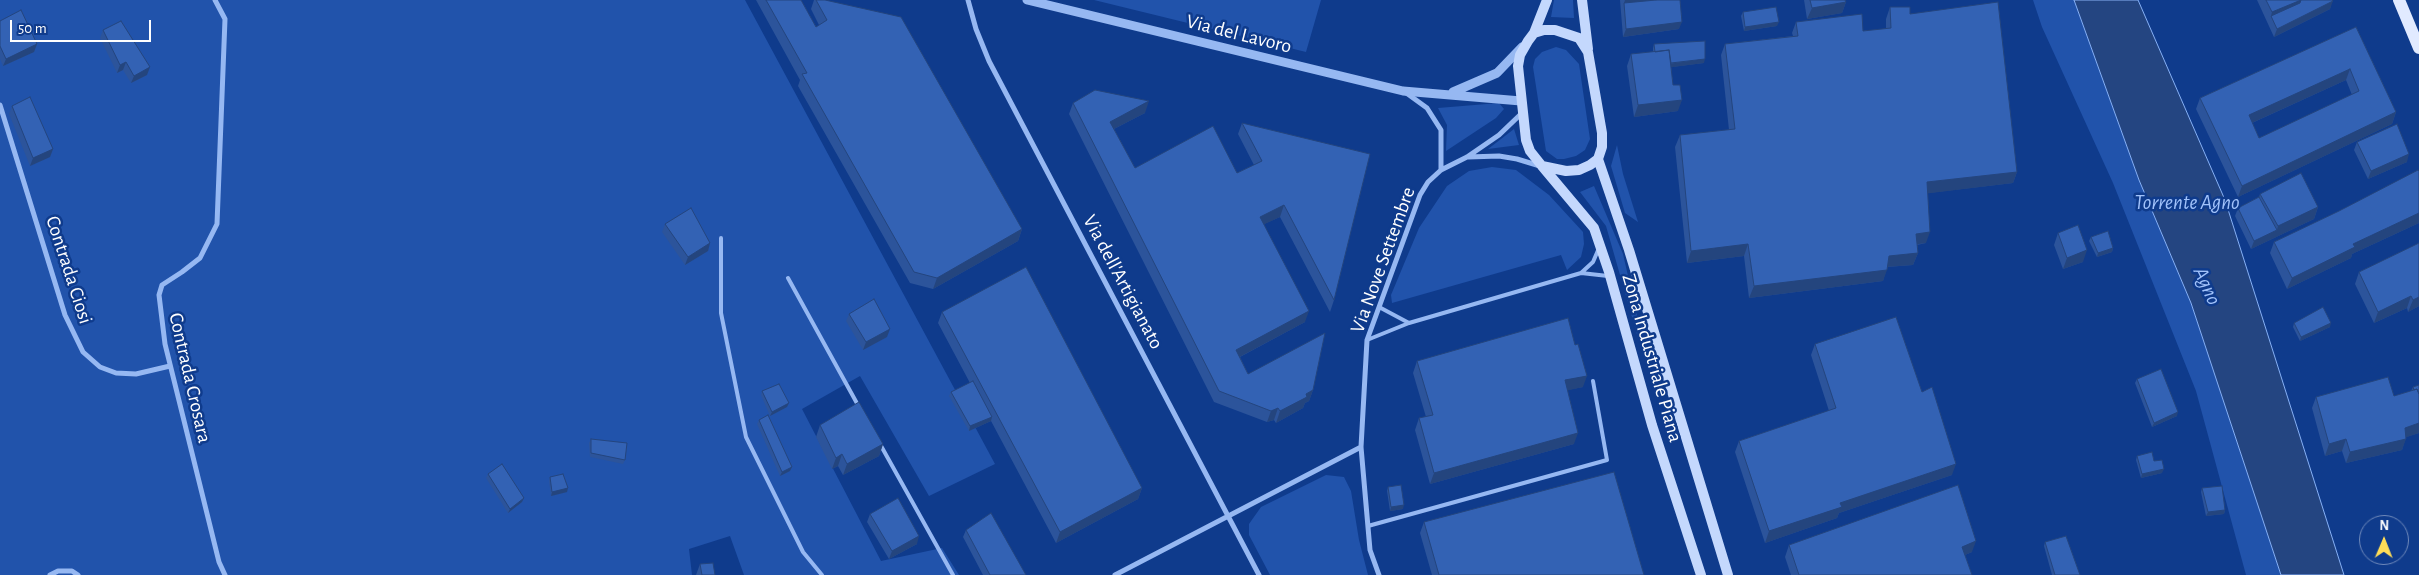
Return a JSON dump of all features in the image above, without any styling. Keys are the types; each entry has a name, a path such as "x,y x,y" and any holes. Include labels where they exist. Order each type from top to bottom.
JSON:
{"main road":[{"name":"Zona Industriale Piana","path":"1547,0 1531,37 1520,55 1518,66 1522,113 1530,151 1594,228 1610,276 1652,425 1701,575"},
{"path":"1542,166 1566,171 1579,170 1598,159 1602,147 1602,133 1588,52 1582,0"},
{"path":"2399,0 2419,48"},
{"path":"1531,37 1555,30 1567,33 1579,38 1588,52"},
{"name":"Zona Industriale Piana","path":"1598,159 1629,250 1728,575"}],"street":[{"name":"Contrada Crosara","path":"215,0 225,19 217,224 200,258 162,285 159,295 159,313 170,366 219,562 225,575"},
{"name":"Via dell'Artigianato","path":"968,0 976,29 989,61 1259,575"},
{"name":"Via del Lavoro","path":"1027,0 1403,91 1521,101"},
{"name":"Via del Lavoro","path":"1443,95 1464,90 1498,73 1531,37"},
{"name":"Via Nove Settembre","path":"1403,91 1427,108 1440,130 1441,170"},
{"name":"Contrada Ciosi","path":"0,105 65,315 83,352 100,367 116,373 136,374 170,366"},
{"name":"Via Nove Settembre","path":"1379,575 1370,550 1361,447 1367,340 1420,195 1428,182 1441,170 1467,157 1499,135 1522,113"},
{"name":"Via Nove Settembre","path":"1467,157 1499,156 1517,158 1542,166"},
{"path":"1115,575 1361,447"},
{"path":"50,575 58,571 72,571 78,575"}],"lane":[{"path":"721,238 721,312 746,437 803,552 822,575"},
{"path":"1581,273 1593,262 1600,246"},
{"path":"1367,340 1409,323 1581,273 1610,276"},
{"path":"788,278 863,414"},
{"path":"1379,307 1409,323"},
{"path":"1368,526 1608,460 1593,380"},
{"path":"877,439 953,575"}],"shaded area":[{"path":"0,0 745,0 995,464 929,496 860,376 802,409 881,561 942,548 959,575 744,575 730,536 689,549 692,575 0,575"},
{"path":"1094,0 1321,0 1306,52"},
{"path":"1554,0 1573,0 1574,18 1551,17"},
{"path":"2033,0 2074,0 2139,180 2191,303 2281,575 2246,575 2196,391 2113,183 2042,27"},
{"path":"1556,47 1566,50 1579,64 1590,139 1585,150 1576,156 1564,159 1557,159 1546,151 1533,67 1535,59 1542,52"},
{"path":"1499,103 1504,109 1496,118 1446,151 1447,125 1438,108"},
{"path":"1514,129 1519,145 1488,149"},
{"path":"1617,145 1623,174 1638,222 1625,213 1611,166"},
{"path":"1492,167 1516,170 1549,195 1583,232 1584,244 1581,257 1567,270 1561,255 1392,303 1391,295 1419,228 1447,186 1469,171"},
{"path":"1594,186 1623,254 1642,337 1638,338 1606,226 1580,192"},
{"path":"1326,475 1344,477 1351,491 1359,540 1368,575 1270,575 1249,535 1249,524 1261,507"}],"water":[{"name":"Torrente Agno","path":"2074,0 2138,0 2225,200 2344,575 2281,575 2191,303 2139,180"}],"building":[{"path":"766,0 801,0 816,27 827,20 816,0 825,0 901,17 1022,229 937,278 914,272 802,74 807,73"},
{"path":"1680,0 1682,22 1626,29 1624,3"},
{"path":"1810,0 1845,0 1846,2 1812,8"},
{"path":"2266,0 2301,0 2272,12"},
{"path":"2301,0 2333,1 2277,29 2271,16 2300,3"},
{"path":"1998,2 2017,172 1927,182 1930,232 1916,234 1918,253 1889,256 1887,270 1754,286 1748,244 1691,251 1680,135 1735,129 1725,44 1798,36 1796,22 1862,14 1863,31 1891,28 1890,7 1910,7 1910,14"},
{"path":"1776,7 1779,22 1745,27 1743,12"},
{"path":"21,10 37,44 6,59 0,46 0,21"},
{"path":"121,21 150,67 134,76 126,62 120,65 103,30"},
{"path":"2356,27 2396,112 2242,186 2200,98","holes":["2350,69 2359,91 2259,138 2249,115"]},
{"path":"1705,41 1705,59 1671,63 1669,50 1655,52 1654,44"},
{"path":"1669,50 1673,85 1680,85 1682,100 1638,105 1631,54"},
{"path":"1095,90 1149,101 1110,122 1135,168 1213,126 1237,173 1262,161 1242,123 1370,154 1334,300 1284,205 1260,217 1309,311 1236,350 1248,374 1325,333 1313,390 1306,394 1307,397 1280,411 1278,408 1271,411 1219,391 1073,103"},
{"path":"30,97 53,149 33,158 12,106"},
{"path":"2397,124 2409,154 2371,171 2357,142"},
{"path":"2418,170 2419,213 2353,244 2355,247 2292,278 2274,242"},
{"path":"2301,173 2318,207 2278,226 2260,194"},
{"path":"2259,197 2277,230 2254,241 2238,208"},
{"path":"691,208 710,243 688,257 665,224"},
{"path":"2078,225 2087,250 2067,258 2058,233"},
{"path":"2108,231 2113,248 2098,253 2091,237"},
{"path":"2419,243 2419,297 2413,300 2411,296 2378,312 2359,272"},
{"path":"1026,267 1142,488 1060,532 942,312"},
{"path":"874,299 890,329 866,342 849,314"},
{"path":"2323,307 2331,323 2301,337 2294,323"},
{"path":"1896,317 1922,392 1932,387 1956,464 1840,503 1842,507 1769,531 1739,441 1836,408 1815,344"},
{"path":"1568,318 1575,345 1578,344 1587,376 1565,380 1578,433 1434,473 1419,418 1433,415 1417,361"},
{"path":"2161,369 2178,412 2154,423 2137,379"},
{"path":"2388,377 2394,396 2417,389 2419,394 2419,423 2405,428 2406,439 2350,452 2346,439 2329,444 2316,397"},
{"path":"973,381 992,417 970,426 951,392"},
{"path":"779,384 789,403 772,412 762,391"},
{"path":"2419,385 2419,394 2417,389 2414,390 2413,387"},
{"path":"859,402 883,444 847,464 842,454 836,458 820,425"},
{"path":"768,415 792,467 782,472 759,420"},
{"path":"591,439 627,443 625,460 591,453"},
{"path":"2152,452 2154,461 2162,460 2164,469 2142,474 2137,456"},
{"path":"502,464 524,498 510,509 488,474"},
{"path":"1614,472 1644,575 1439,575 1424,522"},
{"path":"563,474 568,488 552,492 550,477"},
{"path":"1401,485 1404,505 1391,507 1388,487"},
{"path":"1958,485 1976,541 1962,547 1972,575 1799,575 1789,545"},
{"path":"2222,486 2225,510 2208,512 2202,488"},
{"path":"898,498 919,536 892,551 870,514"},
{"path":"991,513 1026,575 990,575 966,530"},
{"path":"2066,536 2080,575 2055,575 2045,542"},
{"path":"713,563 715,575 702,575 700,564"}],"water label":[{"name":"Agno","path":"2207,286"}]}
